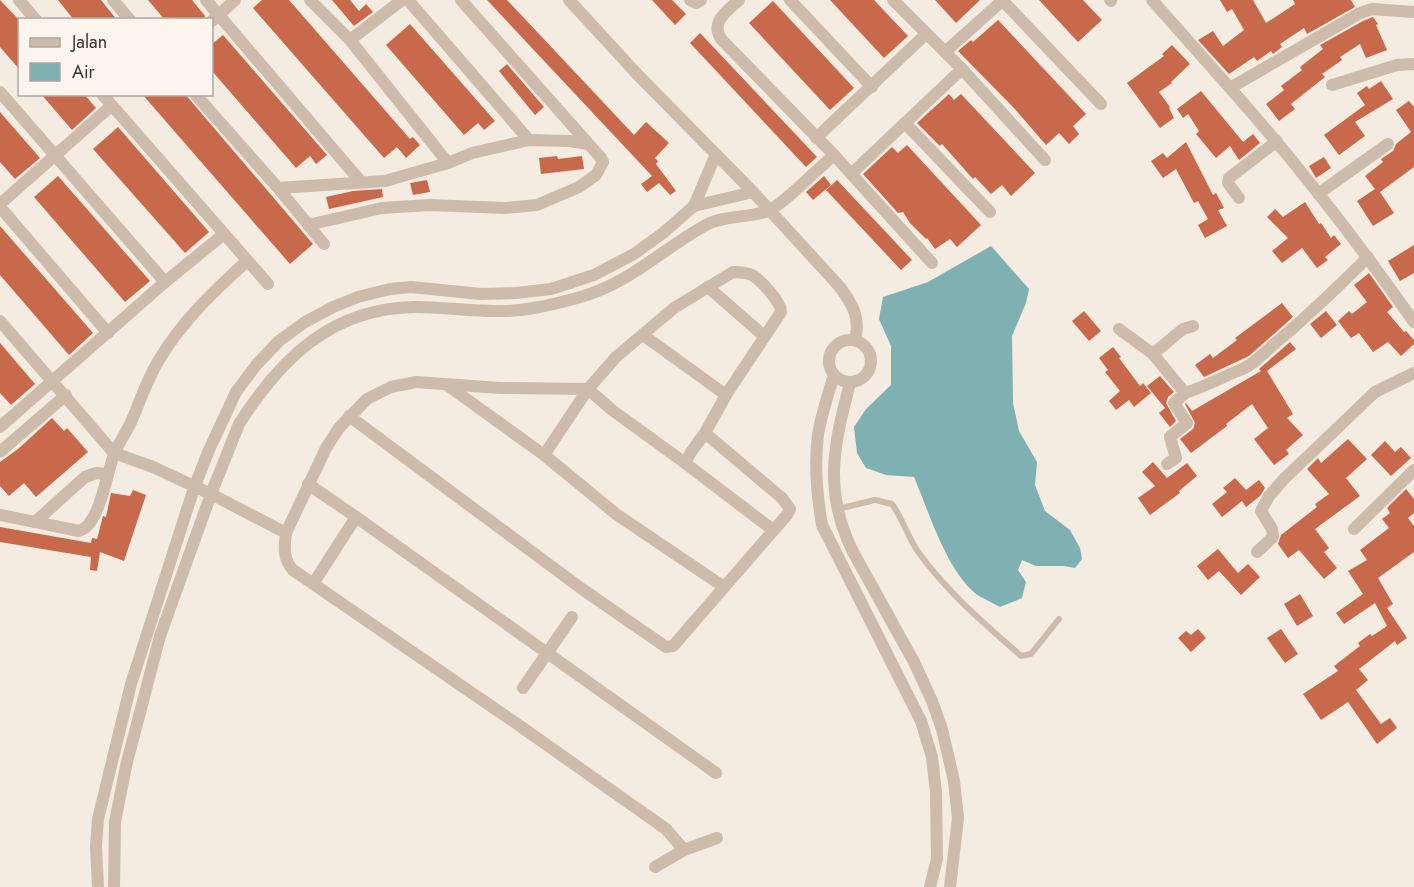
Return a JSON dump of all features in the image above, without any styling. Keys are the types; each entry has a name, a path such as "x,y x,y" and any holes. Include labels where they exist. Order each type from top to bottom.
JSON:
{"street":[{"path":"19,0 34,18"},
{"path":"113,0 128,18"},
{"path":"206,0 215,18 361,182"},
{"path":"215,18 235,0"},
{"path":"310,0 350,40 448,163"},
{"path":"350,40 402,0"},
{"path":"408,0 529,140"},
{"path":"308,225 382,208 430,204 505,208 537,205 579,187 596,176 603,162 461,0"},
{"path":"569,0 770,210 849,299 855,312 857,330 855,340"},
{"path":"690,0 696,3 701,0"},
{"path":"739,0 719,19 718,34 834,155 932,263"},
{"path":"790,0 872,87"},
{"path":"893,0 962,69 1045,160"},
{"path":"945,52 1002,0 1101,104"},
{"path":"1152,0 1277,141 1368,257 1414,322"},
{"path":"1230,88 1360,13 1372,9 1414,12"},
{"path":"816,138 926,34"},
{"path":"1332,85 1397,65 1414,64"},
{"path":"850,174 962,69"},
{"path":"0,92 165,282"},
{"path":"104,96 268,284"},
{"path":"197,96 324,244"},
{"path":"108,333 0,205 111,106"},
{"path":"905,123 990,212"},
{"path":"278,188 385,181 448,163 472,153 529,140 588,144"},
{"path":"1239,198 1228,183 1229,178 1277,141"},
{"path":"1318,194 1388,144"},
{"path":"98,887 96,846 101,807 131,684 194,488 236,392 279,341 305,322 357,297 390,289 434,288 481,294 516,293 551,289 594,275 634,254 694,206 716,154"},
{"path":"114,887 115,822 126,766 165,617 239,424 257,396 278,370 299,350 321,334 348,319 380,310 415,307 499,311 538,307 579,298 619,283 708,223 770,210 834,155"},
{"path":"694,206 753,192"},
{"path":"0,427 165,282 224,234"},
{"path":"1167,464 1176,459 1170,437 1187,423 1174,403 1185,393 1205,387 1240,370 1258,358 1312,313 1368,257"},
{"path":"0,515 79,531 89,527 96,513 114,453 125,435 158,361 201,303 246,261"},
{"path":"544,455 588,389 616,357 674,308 733,272 744,272 754,277 780,303 781,308 685,463"},
{"path":"708,287 764,336"},
{"path":"0,321 114,453 153,467 286,533"},
{"path":"1153,354 1183,329 1193,326"},
{"path":"1119,329 1153,354 1185,393"},
{"path":"643,335 726,395"},
{"path":"855,340 870,351 872,364 867,375 857,382 844,382 834,375 829,365 830,353 838,344 855,340"},
{"path":"1257,552 1273,537 1272,529 1261,511 1269,496 1376,392 1414,373"},
{"path":"834,375 818,435 817,464 822,525 853,589 905,685 924,730 932,757 936,792 937,858 930,887"},
{"path":"684,850 673,835 657,822 293,570 286,563 284,548 286,533 326,448 350,416 367,399 391,387 416,382 500,388 588,389 612,410 773,530"},
{"path":"850,383 837,433 833,476 837,509 852,550 914,662 942,729 954,781 958,818 950,887"},
{"path":"447,385 544,455 616,514 724,587"},
{"path":"2,446 66,395"},
{"path":"350,416 582,589 666,646 673,646 790,509 705,434"},
{"path":"1354,529 1414,471"},
{"path":"35,522 85,477 96,473 108,474"},
{"path":"308,484 716,773"},
{"path":"313,584 356,517"},
{"path":"523,688 572,617"},
{"path":"655,867 684,850 717,838"}],"lane":[{"path":"837,509 875,500 892,504 917,550 936,575 1020,656 1031,654 1059,619"}],"water":[{"path":"991,246 1029,289 1026,303 1012,336 1013,403 1019,431 1037,462 1035,485 1045,511 1070,530 1080,548 1082,559 1075,568 1036,566 1022,560 1018,570 1026,582 1022,598 1000,607 979,596 958,573 940,542 914,477 886,475 866,468 857,453 854,427 866,409 891,385 891,346 879,319 883,297 928,282"}],"building":[{"path":"0,0 18,19 18,68 0,47"},
{"path":"58,0 101,0 115,18 72,18"},
{"path":"148,0 192,0 205,16 204,18 163,18"},
{"path":"262,0 289,0 410,139 413,137 420,145 406,158 397,147 384,158 253,8"},
{"path":"332,0 350,0 359,11 366,4 373,12 354,26"},
{"path":"487,0 507,0 634,135 646,122 669,143 655,158 658,161 656,164 676,191 670,195 659,183 647,192 641,184 652,176"},
{"path":"652,0 672,0 686,14 675,25"},
{"path":"830,0 874,0 908,36 884,58"},
{"path":"935,0 980,0 956,23"},
{"path":"1039,0 1083,0 1102,20 1078,42"},
{"path":"1220,0 1253,0 1266,23 1295,4 1293,0 1351,0 1355,7 1307,34 1304,28 1280,44 1282,47 1273,54 1271,51 1257,61 1254,57 1229,74 1198,40 1213,31 1223,46 1244,30 1232,9 1227,12"},
{"path":"773,1 854,88 830,110 749,23"},
{"path":"1373,17 1378,24 1376,25 1387,50 1366,58 1360,44 1340,57 1342,60 1322,74 1325,77 1291,104 1295,109 1279,121 1266,104 1284,90 1281,86 1302,70 1300,67 1323,49 1320,45"},
{"path":"998,20 1086,114 1073,126 1079,134 1069,144 1059,133 1046,145 1014,108 958,51 971,40 973,42"},
{"path":"410,24 495,121 484,130 478,123 464,135 386,45"},
{"path":"700,33 817,157 806,167 690,43"},
{"path":"223,35 327,155 316,164 310,156 296,168 213,72 213,43"},
{"path":"1172,45 1190,64 1172,83 1159,92 1170,107 1174,118 1160,128 1127,83 1164,56 1162,54"},
{"path":"507,64 544,107 535,115 499,71"},
{"path":"1381,81 1393,99 1355,122 1365,136 1339,155 1324,135 1365,105 1357,93"},
{"path":"1201,91 1243,142 1253,134 1260,143 1239,160 1230,146 1216,158 1196,134 1199,131 1188,114 1183,118 1177,109"},
{"path":"949,94 954,100 961,94 1035,173 1011,196 1002,185 991,194 975,177 973,179 942,144 940,146 917,123"},
{"path":"43,96 86,96 96,108 72,130"},
{"path":"144,96 187,96 313,244 290,264"},
{"path":"1409,101 1414,107 1414,167 1380,192 1394,213 1373,226 1357,201 1375,189 1365,176 1383,162 1381,159 1393,151 1396,144 1411,132 1396,110"},
{"path":"0,112 40,158 15,179 0,162"},
{"path":"118,127 209,232 185,253 93,149"},
{"path":"1186,142 1213,195 1216,193 1224,208 1218,210 1227,226 1205,238 1198,225 1208,219 1198,201 1194,203 1176,169 1163,178 1151,161 1163,153 1167,158"},
{"path":"907,145 981,225 957,247 950,239 935,249 927,238 910,223 903,212 898,213 863,174 892,147 898,153"},
{"path":"557,156 558,159 582,156 584,169 541,174 539,158"},
{"path":"1324,157 1331,168 1316,178 1309,166"},
{"path":"58,176 150,281 125,302 34,197"},
{"path":"824,176 831,185 813,200 806,192"},
{"path":"427,180 430,192 413,195 410,183"},
{"path":"837,180 912,260 901,270 826,190"},
{"path":"382,189 383,197 329,209 326,197 353,191"},
{"path":"1305,202 1331,238 1334,235 1341,244 1325,257 1328,260 1317,268 1302,248 1282,263 1272,251 1288,238 1267,217 1275,209 1283,217"},
{"path":"0,226 93,333 69,355 0,275"},
{"path":"1414,245 1414,273 1400,281 1388,261"},
{"path":"1369,273 1393,307 1387,312 1414,340 1414,344 1401,356 1388,342 1373,352 1359,333 1351,338 1338,321 1349,311 1352,314 1367,302 1354,285"},
{"path":"1282,303 1293,317 1249,356 1204,377 1195,365 1210,354 1213,358 1237,340 1235,338"},
{"path":"1084,311 1101,331 1089,341 1072,321"},
{"path":"1326,311 1337,325 1321,338 1310,324"},
{"path":"1290,342 1296,349 1267,371 1293,414 1287,418 1303,435 1286,450 1289,454 1274,465 1254,439 1268,428 1252,404 1191,453 1180,439 1193,429 1195,423 1185,404 1192,411 1261,371 1259,369"},
{"path":"0,343 35,384 11,405 0,393"},
{"path":"1113,347 1140,386 1143,383 1151,393 1134,407 1129,400 1116,410 1109,401 1120,391 1105,372 1108,370 1099,358"},
{"path":"1160,376 1174,392 1168,397 1166,403 1176,421 1170,427 1159,413 1165,408 1147,386"},
{"path":"52,418 64,431 67,428 88,452 36,497 24,483 9,496 0,486 0,462"},
{"path":"1348,439 1367,459 1346,478 1360,496 1315,529 1329,548 1324,552 1337,568 1324,579 1299,550 1288,558 1278,544 1281,535 1317,507 1315,504 1329,494 1307,469 1318,458 1321,463"},
{"path":"1385,441 1395,452 1401,447 1411,458 1391,476 1371,455"},
{"path":"1153,462 1167,478 1187,463 1197,476 1179,491 1180,493 1150,515 1138,498 1155,486 1142,472"},
{"path":"1235,478 1246,490 1259,480 1265,488 1260,496 1246,507 1242,501 1222,517 1212,504 1227,492 1223,488"},
{"path":"1406,489 1414,499 1414,513 1408,518 1414,526 1414,552 1378,578 1393,604 1387,608 1407,638 1397,645 1395,641 1359,669 1368,680 1356,690 1381,724 1390,718 1397,728 1377,744 1348,702 1321,720 1303,694 1338,671 1334,666 1360,646 1358,643 1387,626 1375,603 1344,624 1336,613 1363,594 1348,571 1367,560 1360,550 1389,528 1382,519 1390,513 1387,508"},
{"path":"133,490 146,495 124,561 100,552 97,571 90,570 91,557 0,542 0,527 91,543 92,538 97,539 103,516 106,517 111,493 130,496"},
{"path":"1218,549 1238,573 1248,564 1260,577 1241,595 1219,571 1208,580 1197,566"},
{"path":"1300,594 1313,616 1297,626 1284,604"},
{"path":"1198,629 1206,638 1191,652 1178,638 1186,631 1191,635"},
{"path":"1281,629 1298,654 1285,663 1267,638"}]}
